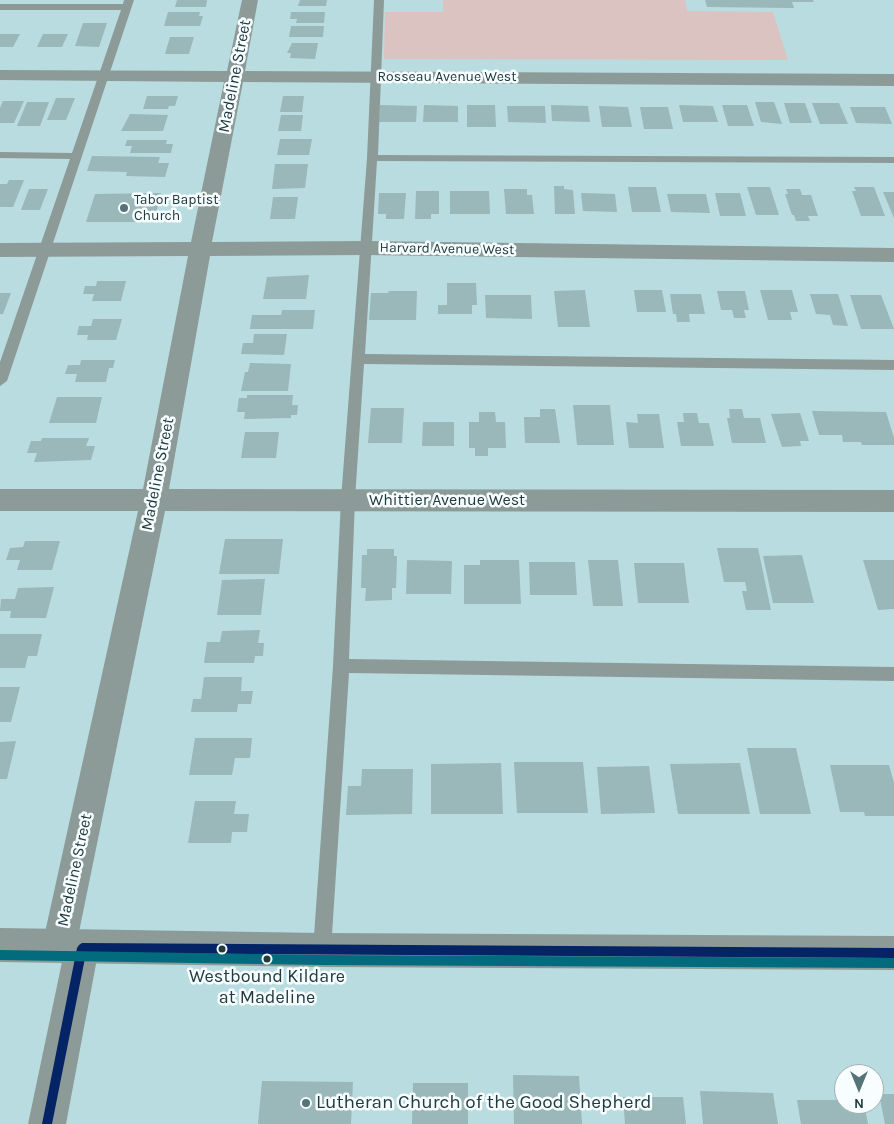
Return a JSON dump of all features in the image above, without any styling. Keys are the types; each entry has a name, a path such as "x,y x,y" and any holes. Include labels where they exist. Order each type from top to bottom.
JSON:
{"street":[{"name":"Madeline Street","path":"46,1124 71,947 200,250 250,0"},
{"name":"Rosseau Avenue West","path":"0,75 894,80"},
{"name":"Harvard Avenue West","path":"0,250 365,248 894,255"},
{"name":"Whittier Avenue West","path":"0,500 348,499 894,502"},
{"path":"0,945 322,950 894,953"}],"lane":[{"path":"322,950 341,666 348,499 372,158 378,0"},
{"path":"0,7 128,4 44,250 4,357 0,381"},
{"path":"0,155 77,156"},
{"path":"372,158 894,160"},
{"path":"359,359 894,365"},
{"path":"341,666 894,674"}],"shaded area":[{"path":"443,0 685,0 687,11 773,12 788,60 384,59 385,12 443,12"}],"building":[{"path":"177,0 207,0 206,7 175,7"},
{"path":"300,0 327,0 326,6 298,6"},
{"path":"705,0 813,0 814,2 792,2 794,8 707,7"},
{"path":"168,12 200,12 199,16 203,16 200,26 164,26"},
{"path":"291,12 325,12 324,23 296,23 297,19 290,19"},
{"path":"83,23 107,23 99,47 75,46"},
{"path":"291,26 324,26 323,37 289,37"},
{"path":"0,34 20,34 13,47 0,47"},
{"path":"43,34 68,34 62,47 37,47"},
{"path":"170,37 194,37 189,54 165,54"},
{"path":"292,43 318,43 315,59 290,58 291,53 287,53"},
{"path":"147,96 178,96 175,106 169,106 168,109 143,109"},
{"path":"283,96 304,96 302,112 280,112"},
{"path":"56,98 75,98 66,120 47,120"},
{"path":"3,101 24,101 14,123 0,123 0,108"},
{"path":"27,102 49,102 40,126 17,126"},
{"path":"755,102 774,102 782,124 761,122"},
{"path":"784,103 805,103 812,123 790,123"},
{"path":"812,103 839,103 848,124 820,124"},
{"path":"380,105 417,106 416,122 379,122"},
{"path":"424,105 458,106 458,122 423,122"},
{"path":"467,105 495,105 496,127 467,127"},
{"path":"551,105 588,106 590,122 552,121"},
{"path":"679,105 713,106 718,122 683,122"},
{"path":"722,105 747,105 754,126 728,126"},
{"path":"507,106 545,106 546,123 508,122"},
{"path":"599,106 628,107 632,127 602,127"},
{"path":"640,107 668,107 673,129 644,129"},
{"path":"850,107 885,107 892,124 856,123"},
{"path":"130,114 168,115 163,131 121,131"},
{"path":"281,115 303,115 301,131 278,131"},
{"path":"280,139 312,139 309,155 277,155"},
{"path":"127,140 167,140 166,144 173,144 171,153 130,153 132,146 125,146"},
{"path":"92,156 160,157 158,163 169,163 165,177 126,176 127,172 87,171"},
{"path":"275,164 308,164 305,188 272,189"},
{"path":"9,180 24,180 13,207 0,207 0,184 7,184"},
{"path":"554,186 564,186 564,189 573,190 575,214 555,214"},
{"path":"628,187 656,187 661,212 632,212"},
{"path":"747,187 770,187 779,215 756,215"},
{"path":"854,187 874,187 885,216 861,216 852,191 856,191"},
{"path":"29,189 48,189 40,210 21,210"},
{"path":"504,189 527,189 527,195 532,195 534,214 506,214"},
{"path":"786,189 800,189 802,195 811,195 818,216 808,216 810,221 796,221 785,194 788,194"},
{"path":"416,191 439,191 439,214 431,214 431,219 415,219"},
{"path":"450,191 489,191 490,214 450,214"},
{"path":"883,192 894,192 894,218"},
{"name":"Tabor Baptist Church","path":"161,193 154,222 86,222 95,194"},
{"path":"379,193 406,193 404,219 386,219 386,214 378,214"},
{"path":"581,193 615,194 617,212 583,211"},
{"path":"715,193 740,193 746,216 720,216"},
{"path":"667,194 706,194 710,213 671,212"},
{"path":"273,197 298,197 295,219 270,219"},
{"path":"309,275 306,299 263,299 267,277"},
{"path":"97,281 126,281 121,301 92,301 94,294 83,294 85,286 96,286"},
{"path":"447,283 476,283 477,305 472,305 472,314 438,314 438,305 447,305"},
{"path":"585,290 590,327 558,327 554,291"},
{"path":"634,290 662,290 666,312 637,312"},
{"path":"760,290 792,290 798,312 790,312 792,320 768,320"},
{"path":"388,291 417,291 416,320 369,320 371,293 389,293"},
{"path":"717,291 745,291 749,310 744,310 746,318 734,318 732,310 721,310"},
{"path":"0,293 11,293 3,314 0,314"},
{"path":"670,294 701,294 705,314 689,314 690,322 677,322 676,314 673,314"},
{"path":"810,294 838,294 848,326 833,325 830,315 816,314"},
{"path":"485,295 531,295 532,319 486,318"},
{"path":"850,295 881,295 894,329 861,329"},
{"path":"282,310 315,310 313,329 250,329 252,315 281,315"},
{"path":"93,319 122,319 116,340 87,340 88,335 77,335 79,326 91,326"},
{"path":"254,334 287,334 284,355 241,354 243,343 253,343"},
{"path":"81,360 115,360 113,368 109,368 106,382 75,382 77,374 65,374 68,365 80,365"},
{"path":"250,363 291,364 288,391 241,391 245,372 248,372"},
{"path":"247,395 293,395 292,405 298,405 297,415 291,415 291,418 244,419 245,412 237,412 239,398 247,398"},
{"path":"57,397 102,397 96,423 49,423"},
{"path":"573,405 610,405 614,445 577,445"},
{"path":"371,408 404,408 402,443 368,443"},
{"path":"540,409 555,409 560,443 525,443 524,417 540,417"},
{"path":"729,409 742,409 744,418 760,418 766,443 732,443 727,418 730,418"},
{"path":"812,411 886,412 894,438 894,445 862,445 861,442 843,442 842,435 819,435"},
{"path":"479,412 495,412 496,422 505,422 506,448 488,448 488,456 475,456 475,448 469,448 469,422 479,422"},
{"path":"683,413 697,413 699,423 709,423 714,446 681,446 677,422 684,422"},
{"path":"800,413 809,441 800,441 801,446 782,447 771,414"},
{"path":"637,414 659,414 664,448 629,448 626,422 638,423"},
{"path":"423,422 454,422 454,446 422,446"},
{"path":"245,432 279,432 276,458 241,458"},
{"path":"42,438 89,438 86,446 95,446 91,460 34,462 37,453 27,453 31,441 41,441"},
{"path":"225,539 283,539 279,574 219,574"},
{"path":"25,541 60,541 52,570 17,570 20,560 6,560 10,548 23,547"},
{"path":"717,548 758,548 771,610 746,610 742,591 747,591 745,582 724,582"},
{"path":"367,549 394,549 394,556 397,556 396,588 392,588 392,600 365,601 366,588 361,588 362,555 367,555"},
{"path":"802,555 814,603 773,603 763,556"},
{"path":"407,560 452,561 451,594 406,594"},
{"path":"480,560 519,560 521,604 464,604 464,565 480,565"},
{"path":"588,560 618,560 623,606 593,606"},
{"path":"863,560 894,560 894,609 878,610"},
{"path":"529,562 575,562 577,595 530,595"},
{"path":"634,563 684,563 689,603 638,603"},
{"path":"265,579 261,615 217,615 222,580"},
{"path":"54,587 46,618 10,618 11,611 0,611 1,599 15,599 18,588"},
{"path":"260,630 258,643 264,643 263,656 255,656 254,663 204,663 207,642 220,642 222,631"},
{"path":"0,634 42,634 37,656 28,656 25,668 0,668"},
{"path":"204,677 242,677 241,691 253,691 251,704 238,704 237,712 191,712 193,699 201,699"},
{"path":"0,687 20,687 11,722 0,722"},
{"path":"195,738 252,738 250,758 235,758 232,775 189,775"},
{"path":"16,741 7,779 0,779 0,742"},
{"path":"747,748 796,748 811,814 760,814"},
{"path":"514,762 583,762 588,813 517,813"},
{"path":"501,763 503,814 431,814 431,764"},
{"path":"740,763 750,814 678,814 670,764"},
{"path":"830,765 889,765 894,783 894,816 865,816 864,812 840,812"},
{"path":"649,766 655,813 601,814 597,767"},
{"path":"362,769 413,769 412,814 346,815 348,786 361,786"},
{"path":"195,801 236,801 234,814 249,814 247,832 232,832 231,843 188,843"},
{"path":"513,1075 579,1076 582,1124 514,1124"},
{"name":"Lutheran Church of the Good Shepherd","path":"262,1081 353,1082 351,1124 258,1124"},
{"path":"413,1083 468,1083 468,1124 412,1124"},
{"path":"700,1091 773,1093 778,1124 703,1124"},
{"path":"884,1094 894,1094 894,1124 885,1124 883,1114"},
{"path":"623,1097 683,1097 686,1124 625,1124"},
{"path":"797,1100 834,1100 834,1114 866,1114 868,1124 801,1124"}],"transit line":[{"path":"82,948 894,953"},
{"path":"47,1124 82,948"},
{"path":"0,955 322,960 894,963"}],"place":[{"name":"Tabor Baptist Church","path":"124,208"},
{"name":"Westbound Kildare at Madeline","path":"267,959"},
{"name":"Lutheran Church of the Good Shepherd","path":"306,1103"}]}
